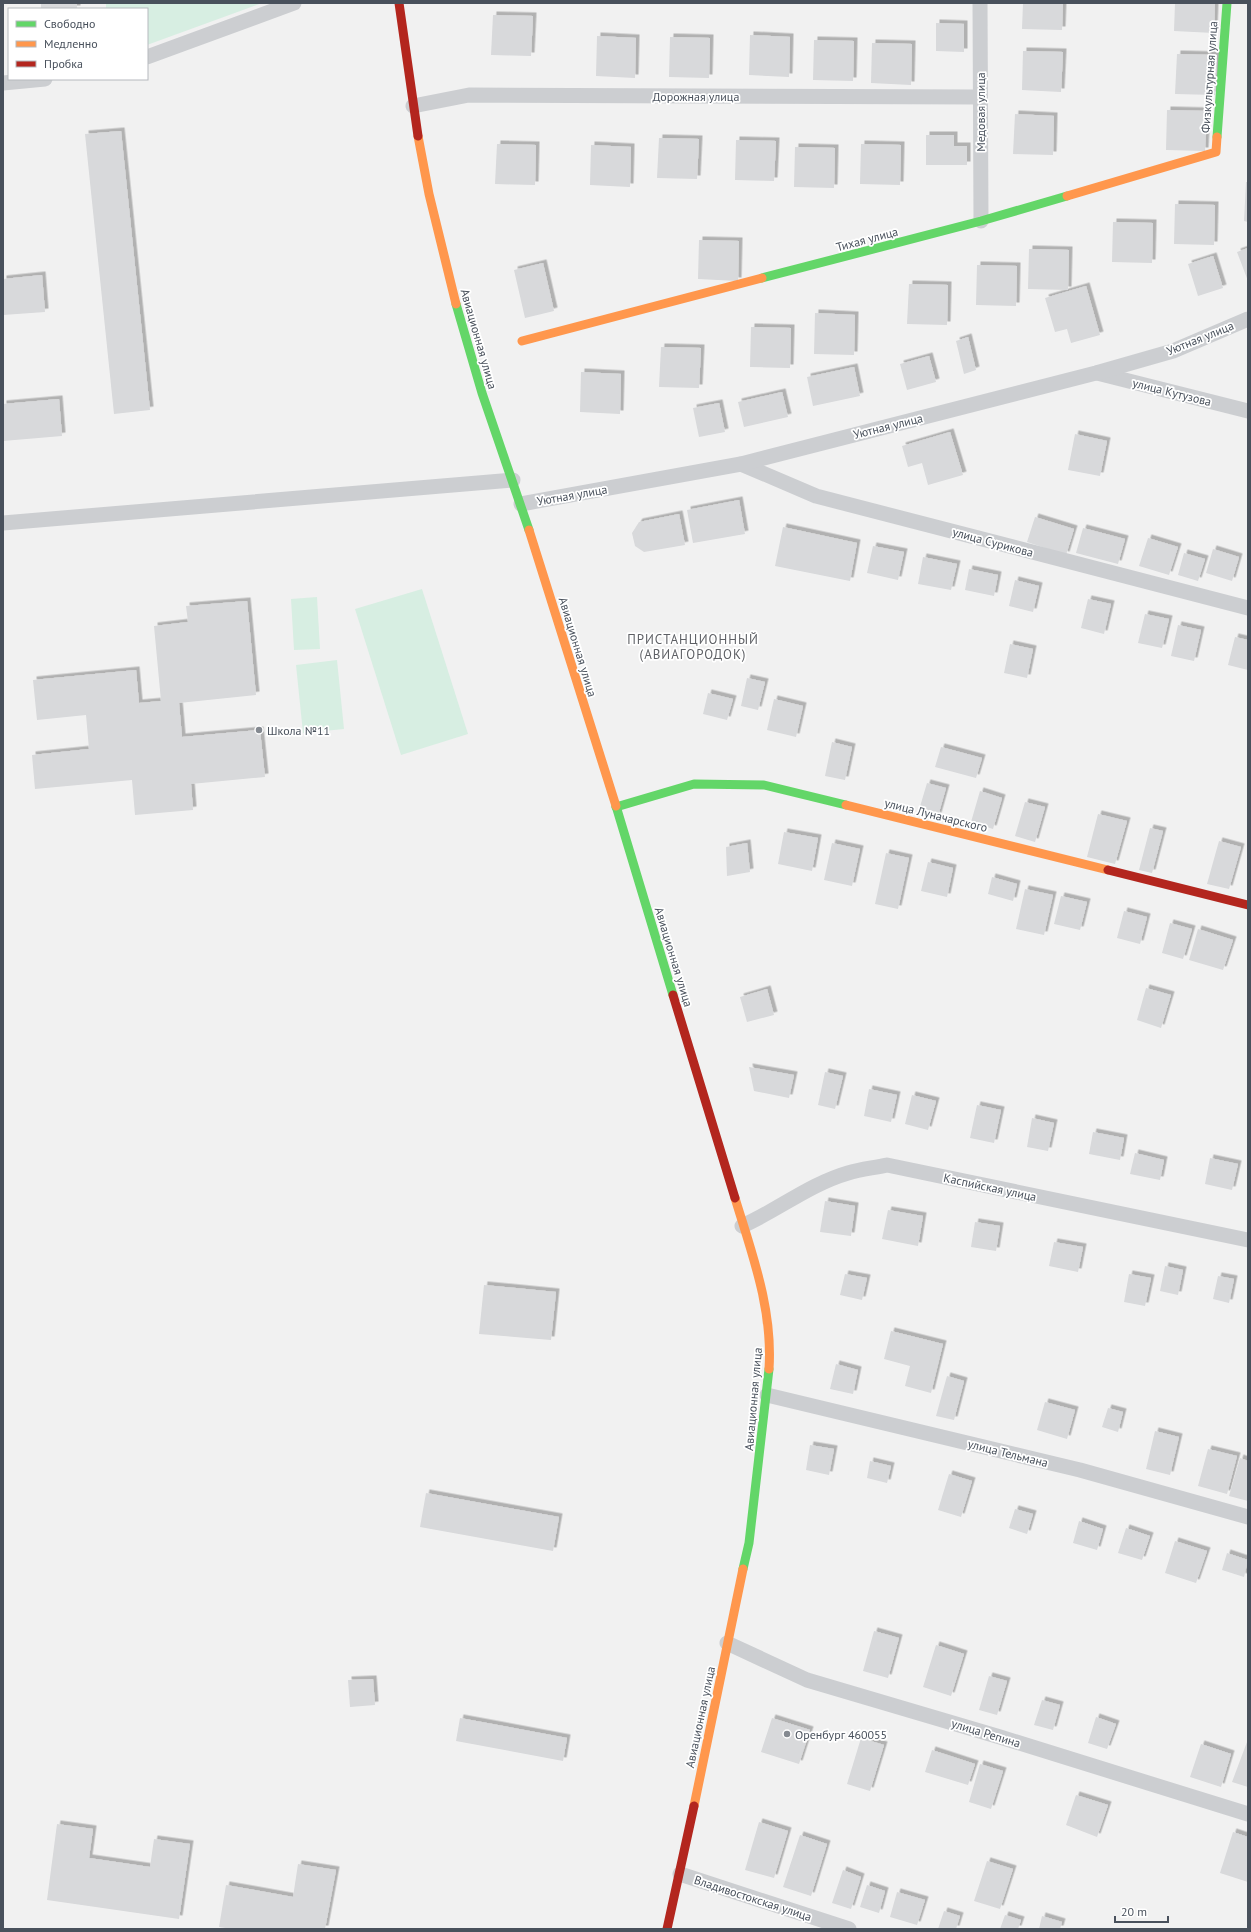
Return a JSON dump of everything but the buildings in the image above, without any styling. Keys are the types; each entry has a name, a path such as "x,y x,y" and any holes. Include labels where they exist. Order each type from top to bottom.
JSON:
{"street":[{"path":"148,57 294,3"},
{"name":"Авиационная улица","path":"399,3 413,106 429,194 447,272 482,393 521,504 616,807 764,1296 770,1351 767,1395 750,1543 727,1643 680,1874 667,1929"},
{"name":"Медовая улица","path":"980,3 981,221"},
{"name":"Физкультурная улица","path":"1216,152 1226,3"},
{"path":"3,83 34,80"},
{"name":"Дорожная улица","path":"413,106 469,95 980,97"},
{"name":"Тихая улица","path":"522,341 981,221 1216,152"},
{"name":"Уютная улица","path":"521,504 741,464 1096,373 1173,351 1248,319"},
{"name":"улица Кутузова","path":"1096,373 1248,411"},
{"name":"улица Сурикова","path":"741,464 816,496 1248,608"},
{"path":"3,523 513,480"},
{"name":"улица Луначарского","path":"616,807 694,784 764,785 1248,906"},
{"name":"Каспийская улица","path":"742,1226 766,1216 811,1189 847,1173 888,1165 1248,1240"},
{"name":"улица Тельмана","path":"767,1395 1080,1470 1248,1517"},
{"name":"улица Репина","path":"727,1643 807,1680 1000,1737 1248,1814"},
{"name":"Владивостокская улица","path":"680,1874 849,1929"}],"green space":[{"path":"106,3 262,3 148,45 148,8 106,8"},
{"path":"422,589 468,734 401,755 355,609"},
{"path":"317,597 320,649 294,650 291,599"},
{"path":"337,660 344,729 303,733 296,665"}],"traffic: fast":[{"path":"1217,137 1227,3"},
{"path":"762,278 981,221 1067,196"},
{"path":"456,304 482,393 529,530"},
{"path":"616,807 694,784 764,785 846,805"},
{"path":"616,806 673,995"},
{"path":"743,1569 749,1543 769,1369"}],"traffic: slow":[{"path":"418,136 429,194 456,304"},
{"path":"1067,196 1216,152 1217,137"},
{"path":"522,341 762,278"},
{"path":"529,530 616,806"},
{"path":"846,805 1108,870"},
{"path":"735,1198 760,1282 768,1325 769,1369"},
{"path":"694,1806 743,1569"}],"traffic: jam":[{"path":"399,3 418,136"},
{"path":"1108,870 1248,905"},
{"path":"673,995 735,1198"},
{"path":"667,1929 694,1806"}],"place":[{"name":"Школа №11","path":"259,730"},
{"name":"Оренбург 460055","path":"787,1734"}],"district":[{"name":"ПРИСТАНЦИОННЫЙ (АВИАГОРОДОК)","path":"693,646"}]}
